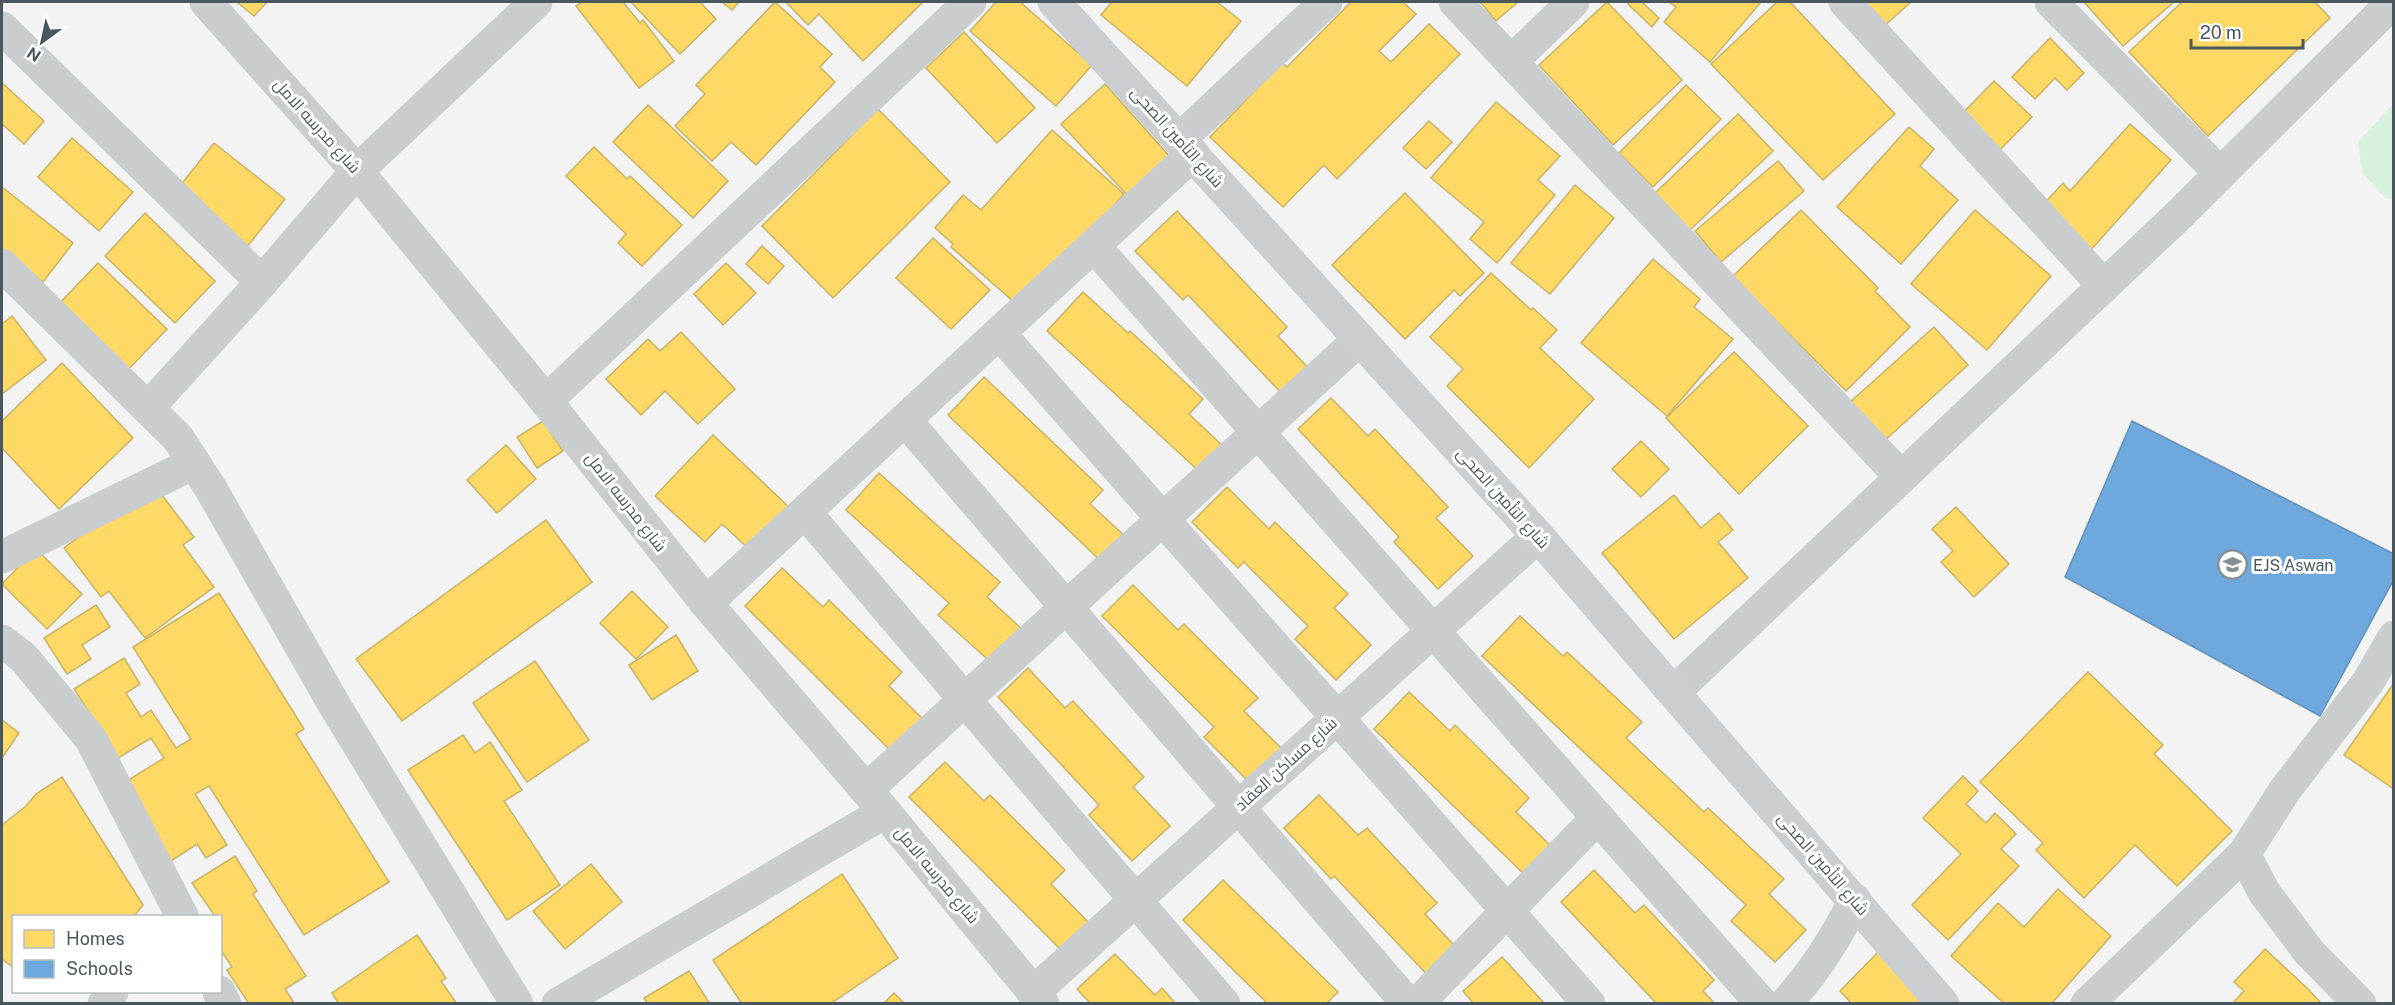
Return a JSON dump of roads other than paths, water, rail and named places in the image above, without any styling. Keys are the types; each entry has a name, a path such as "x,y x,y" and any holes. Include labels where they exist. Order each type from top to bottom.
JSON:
{"street":[{"name":"شارع مدرسه الامل","path":"206,2 357,171 546,401 706,603 875,801 1038,998"},
{"path":"148,408 262,282 357,171 536,2"},
{"path":"546,401 970,2"},
{"name":"شارع التأمين الصحى","path":"1054,2 1538,536 1943,1004"},
{"path":"706,603 1094,246 1326,2"},
{"path":"1455,2 1901,477"},
{"path":"1511,62 1573,2"},
{"path":"1845,2 2104,286"},
{"path":"2051,2 2220,174"},
{"path":"1674,692 2104,286 2393,2"},
{"path":"2,28 262,282"},
{"path":"1094,246 1762,1004"},
{"path":"2,265 178,438 212,489 335,706 517,1004"},
{"path":"999,333 1589,1004"},
{"path":"558,1004 875,801 965,700 1360,339"},
{"path":"905,420 1408,1004"},
{"path":"2,557 194,463"},
{"path":"805,512 1224,1004"},
{"name":"شارع مساكن العقاد","path":"1038,998 1136,900 1538,536"},
{"path":"2087,1004 2244,854 2285,790 2368,682 2394,637"},
{"path":"2,641 23,657 91,739 174,912"},
{"path":"1417,1004 1598,818"},
{"path":"2244,854 2264,892 2309,952 2361,1004"},
{"path":"1785,1004 1819,962 1855,900"}],"place":[{"name":"EJS Aswan","path":"2232,565"}]}
